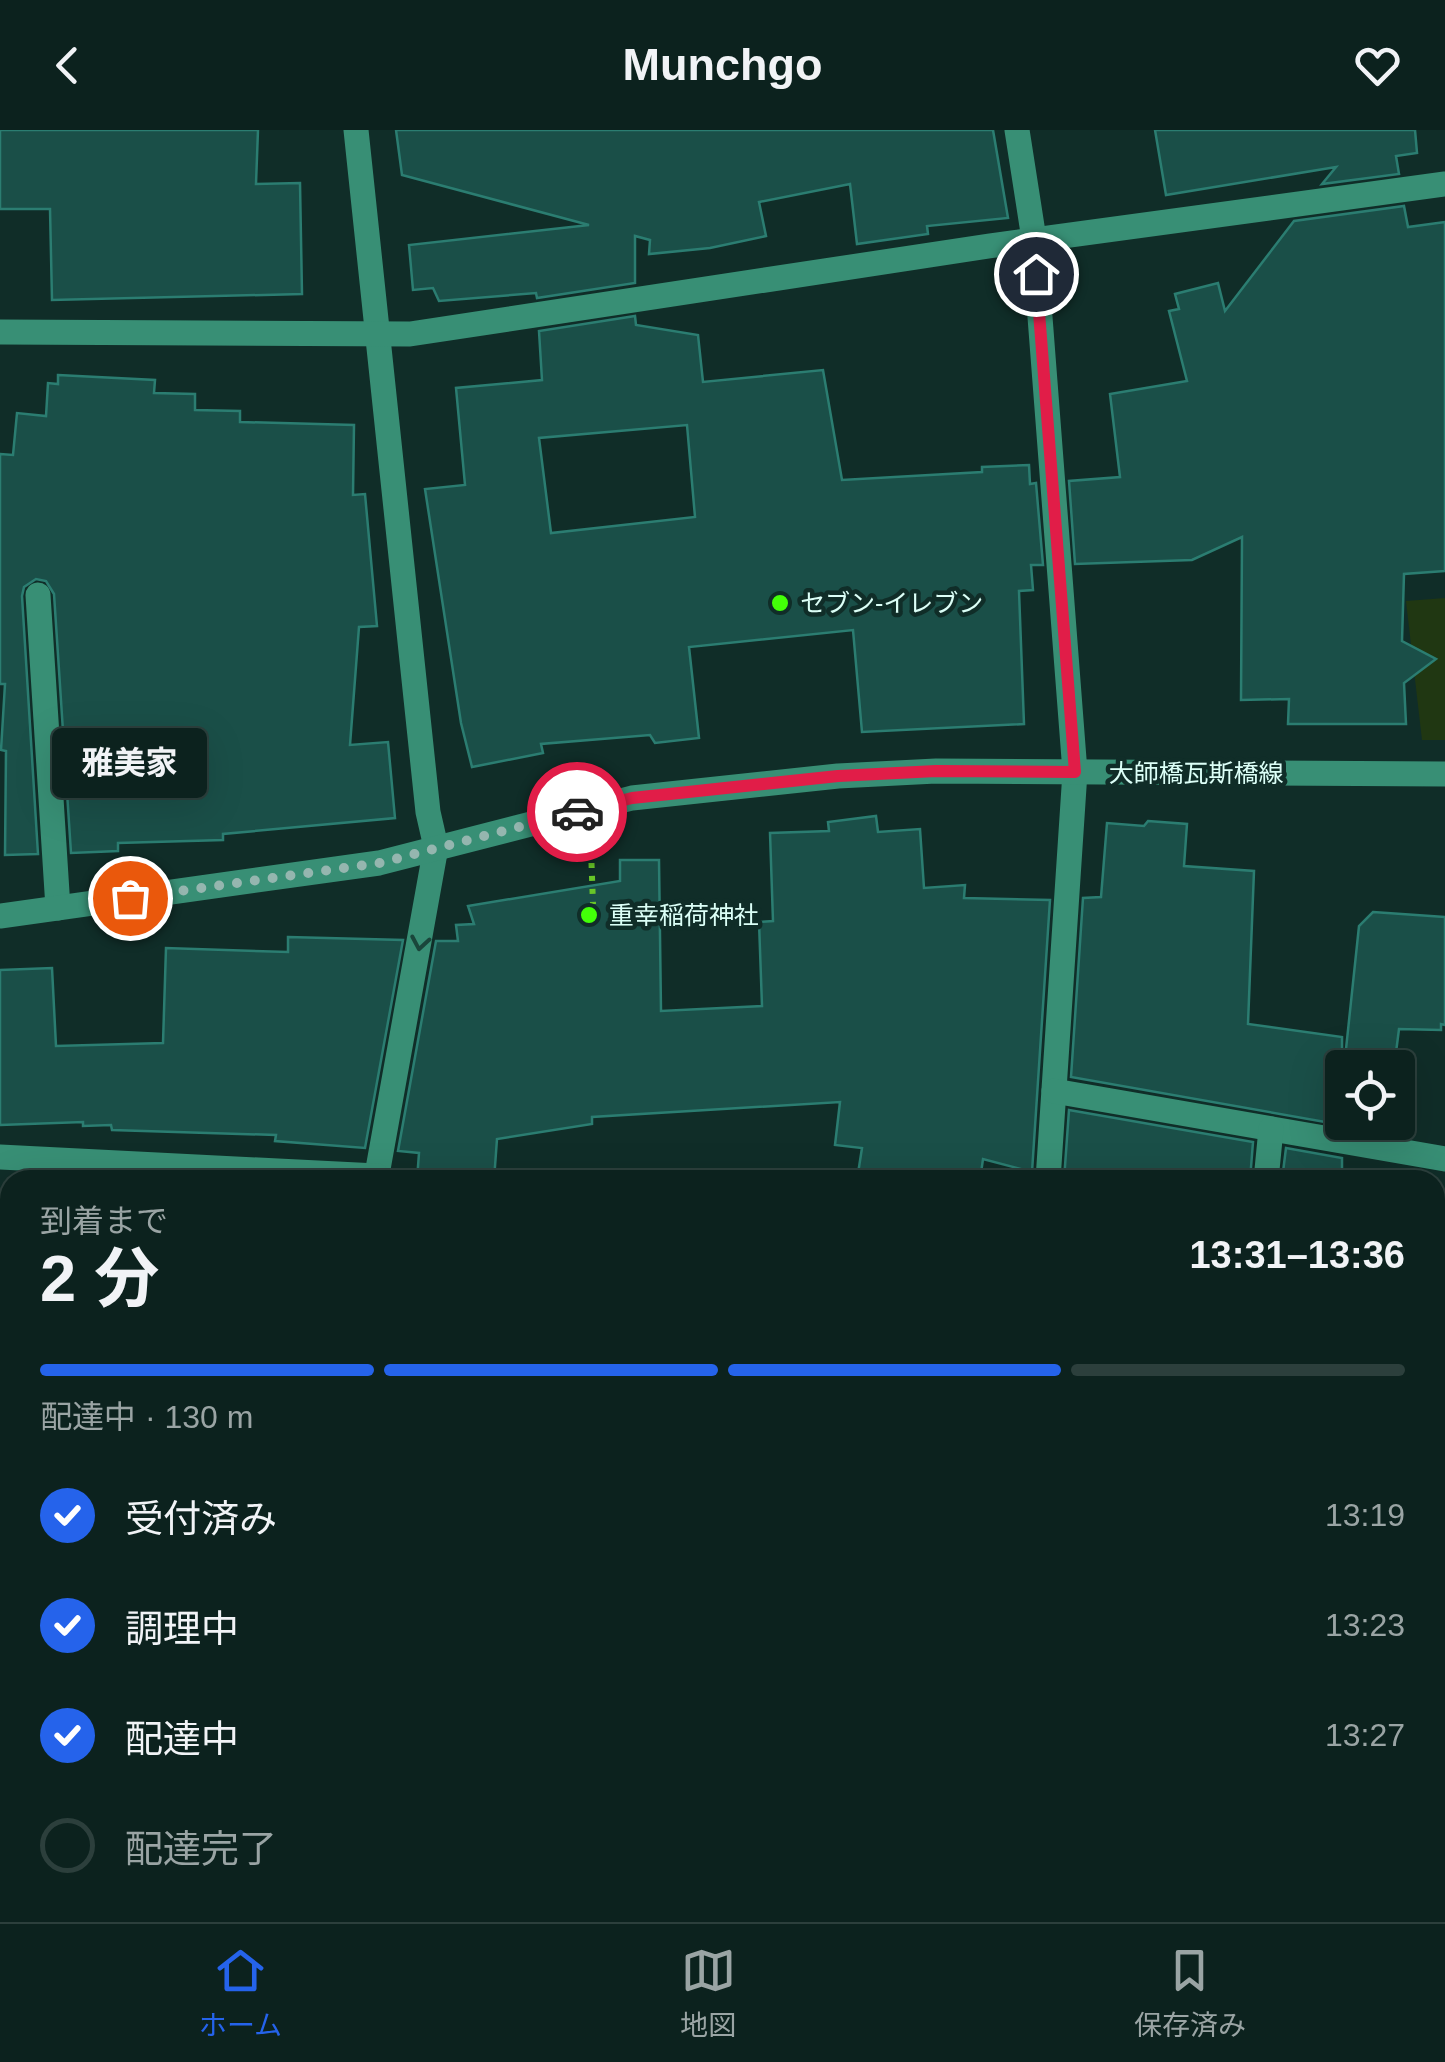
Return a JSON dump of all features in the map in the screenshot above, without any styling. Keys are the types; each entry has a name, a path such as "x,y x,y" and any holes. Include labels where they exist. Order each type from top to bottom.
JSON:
{"street":[{"path":"356,130 428,812 436,847 377,1170"},
{"path":"1017,130 1034,239 1075,772 1049,1170"},
{"path":"0,332 376,336 1034,239 1445,184"},
{"path":"38,595 58,908"},
{"name":"大師橋瓦斯橋線","path":"0,916 380,863 651,796 838,776 916,772 1445,774"},
{"path":"1054,1091 1445,1159"},
{"path":"1267,1170 1272,1129"},
{"path":"0,1157 233,1170"}],"path":[{"path":"590,848 592,904"}],"green space":[{"path":"1445,598 1445,740 1422,740 1406,601"}],"building":[{"path":"0,130 258,130 256,184 300,183 302,294 52,300 50,209 0,209"},
{"path":"396,130 993,130 1008,218 927,226 928,234 857,244 850,184 759,202 766,236 710,248 649,254 650,240 635,236 635,283 537,298 536,293 439,301 433,288 413,290 409,245 589,225 402,175"},
{"path":"1155,130 1415,130 1417,153 1396,156 1399,174 1322,184 1336,167 1166,195"},
{"path":"1404,206 1408,227 1445,222 1445,571 1404,574 1402,641 1436,659 1404,683 1406,724 1288,724 1289,699 1241,700 1242,537 1192,560 1075,564 1069,481 1120,477 1110,394 1187,381 1169,311 1179,309 1175,294 1218,283 1225,311 1294,221"},
{"path":"635,316 636,325 698,335 703,382 823,370 842,480 982,472 982,467 1029,465 1030,484 1036,483 1043,565 1031,565 1033,590 1019,591 1024,724 862,732 853,630 689,647 699,738 655,743 650,735 541,744 543,753 472,767 461,723 425,489 465,485 456,388 542,380 539,331","holes":["687,425 695,517 551,533 539,438"]},
{"path":"58,375 155,380 154,393 195,394 195,410 240,411 240,422 354,425 353,495 365,494 377,626 359,627 350,745 388,742 395,818 223,834 223,840 118,843 118,851 71,853 54,594 46,581 36,579 24,587 22,596 38,854 5,855 0,454 13,455 17,413 46,416 48,383 58,384"},
{"path":"876,816 878,832 920,829 924,888 965,885 964,898 1050,900 1032,1170 983,1159 981,1170 859,1170 862,1148 835,1145 840,1102 592,1117 592,1124 497,1139 495,1170 418,1170 419,1153 398,1151 436,941 458,941 456,925 474,924 468,906 620,881 620,860 659,860 661,1011 762,1006 759,922 773,921 770,833 829,831 828,822"},
{"path":"1148,821 1187,824 1184,866 1254,871 1248,1024 1342,1037 1342,1050 1325,1050 1325,1122 1071,1077 1083,898 1101,897 1107,823 1144,826"},
{"path":"1373,912 1445,917 1445,1025 1441,1024 1441,1030 1399,1029 1396,1050 1346,1050 1359,926"},
{"path":"288,937 403,940 365,1148 275,1141 276,1135 112,1130 111,1125 83,1126 83,1122 0,1125 0,970 52,968 56,1046 163,1043 166,948 288,952"},
{"path":"1069,1110 1253,1142 1251,1170 1065,1170"},
{"path":"1286,1148 1342,1158 1342,1170 1283,1170"}],"way so far":[{"path":"130,898 380,863 577,812"}],"place":[{"name":"セブン-イレブン","path":"780,603"},
{"name":"雅美家","path":"130,898"},
{"name":"重幸稲荷神社","path":"589,915"}],"route":[{"path":"577,812 632,798 838,776 936,771 1075,772 1036,274"}]}
